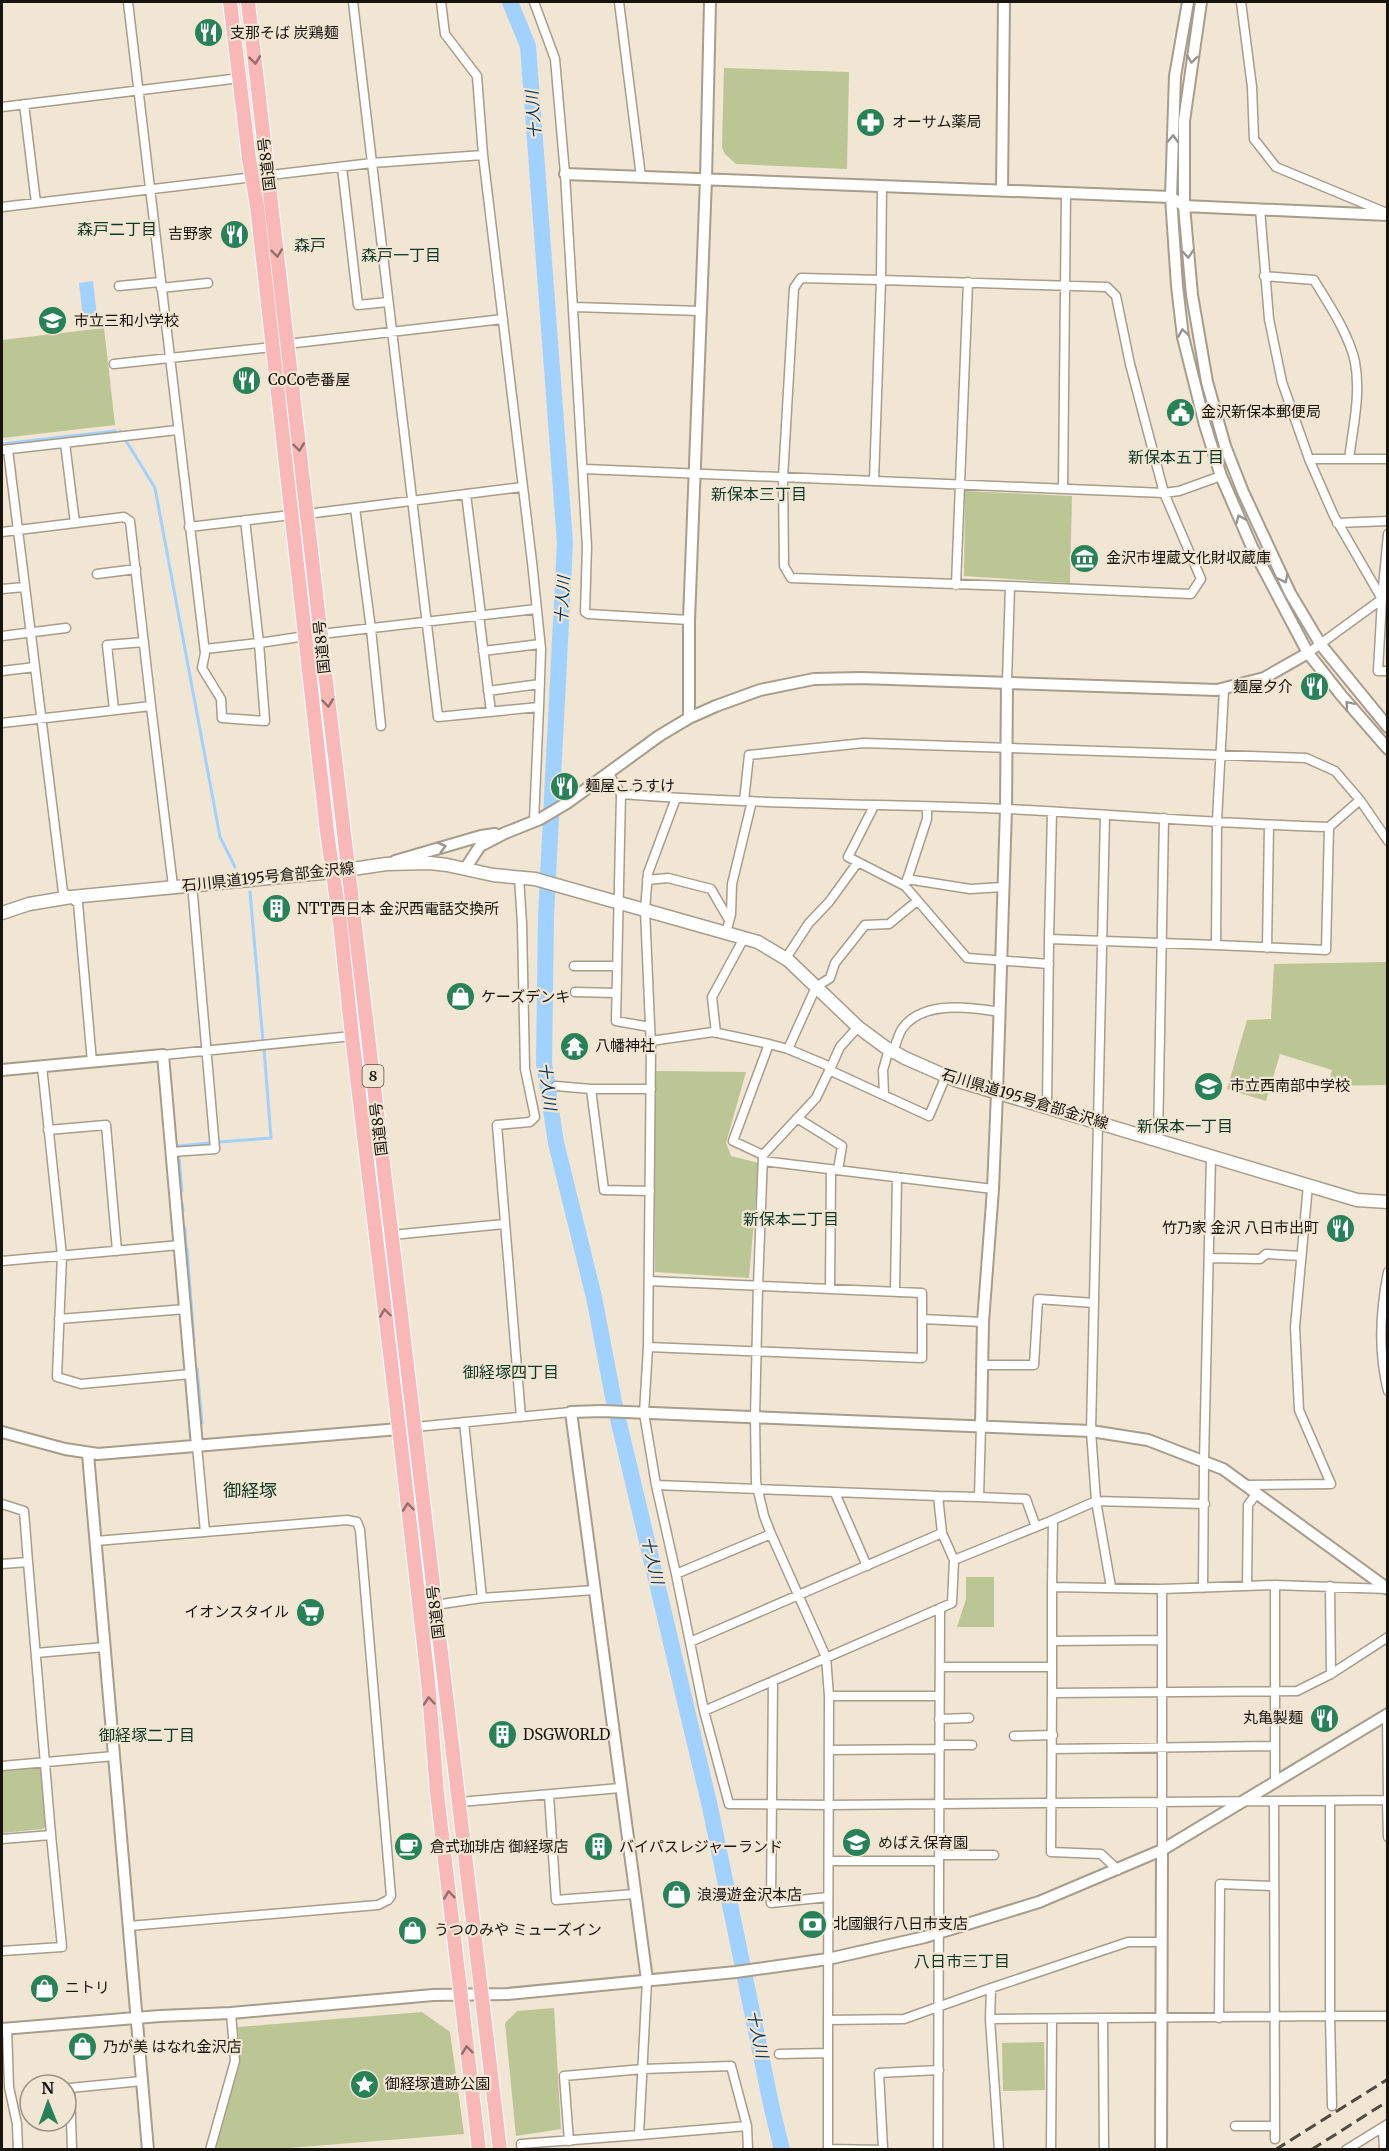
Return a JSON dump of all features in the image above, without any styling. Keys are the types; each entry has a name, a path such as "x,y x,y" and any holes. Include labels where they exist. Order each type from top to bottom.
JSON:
{"highway":[{"name":"国道8号","path":"231,2 265,275 327,832 399,1429 428,1681 437,1792 479,2150"},
{"name":"国道8号","path":"248,2 348,870 500,2150"}],"main road":[{"name":"石川県道195号倉部金沢線","path":"2,913 29,904 71,897 333,872 386,864 430,863 492,875 535,879 758,942 786,958 858,1027 891,1050 946,1076 1357,1200 1388,1202"}],"street":[{"path":"128,2 177,430 205,649 202,668 221,699 222,718 265,721 245,520"},
{"path":"353,2 438,717 539,707"},
{"path":"441,2 445,34 477,75 483,155 540,644 537,820"},
{"path":"534,2 555,59 565,174 584,469 587,547 585,612 689,620"},
{"path":"619,2 641,177"},
{"path":"689,718 689,620 696,474 710,2"},
{"path":"1002,190 1004,2"},
{"path":"1188,2 1175,76 1171,197 1183,337 1205,425 1221,476 1252,547 1308,653 1388,749"},
{"path":"1201,2 1184,121 1184,206 1192,296 1207,382 1225,446 1243,492 1290,593 1322,645 1388,728"},
{"path":"1241,2 1252,87 1254,139 1276,167 1388,214"},
{"path":"2,107 240,78"},
{"path":"24,104 36,203"},
{"path":"2,207 372,163 483,155"},
{"path":"342,167 358,305 388,302"},
{"path":"565,174 1171,197 1184,206 1388,214"},
{"path":"874,481 882,186"},
{"path":"1063,489 1066,192"},
{"path":"1260,209 1269,319 1282,381 1309,459 1337,523 1382,599"},
{"path":"1264,276 1314,280 1337,317 1354,361 1357,392 1349,459"},
{"path":"801,278 881,280 1107,287 1116,296 1130,364 1164,493 1201,579 1191,594 791,578 784,566 783,477 794,288 801,278"},
{"path":"956,585 968,282"},
{"path":"119,286 208,283"},
{"path":"574,307 701,311"},
{"path":"287,344 503,319"},
{"path":"114,364 272,347"},
{"path":"92,1062 78,903 63,892 18,530 5,450 177,430"},
{"path":"65,443 75,523"},
{"path":"1309,459 1388,459"},
{"path":"584,469 1164,493 1179,491 1221,476"},
{"path":"307,514 522,487"},
{"path":"466,494 491,712"},
{"path":"355,508 381,726"},
{"path":"189,527 291,514"},
{"path":"2,532 124,517 130,521 173,886"},
{"path":"1337,523 1388,521"},
{"path":"1388,534 1378,671 1388,671"},
{"path":"97,574 136,569"},
{"path":"979,1497 983,1322 993,1189 1002,961 1010,586"},
{"path":"2,590 24,587"},
{"path":"465,869 480,846 537,820 567,803 659,736 689,718 759,690 814,679 861,678 1224,689 1264,678 1308,653 1382,599"},
{"path":"321,634 536,609"},
{"path":"2,636 66,628"},
{"path":"205,649 306,636"},
{"path":"114,710 107,645 144,642"},
{"path":"483,651 540,644"},
{"path":"2,671 35,667"},
{"path":"488,691 540,684"},
{"path":"1216,945 1219,755 1224,689"},
{"path":"2,723 151,706"},
{"path":"726,933 732,884 748,801 749,755 864,742 1005,749 1306,758 1335,771 1360,800 1388,841"},
{"path":"609,774 621,794 616,1021 650,1027"},
{"path":"621,794 874,806 1006,809 1329,827 1360,800"},
{"path":"676,798 648,873 645,910 651,1089 648,1347 644,1413 656,1485 704,1711 729,1804 1052,1804 1387,1800"},
{"path":"874,806 848,857 906,882 970,889 1004,888"},
{"path":"927,808 927,819 906,882 917,901 967,958 1049,964"},
{"path":"1047,1108 1052,812"},
{"path":"1105,815 1091,1431 1096,1500 1111,1587"},
{"path":"1158,1140 1164,818"},
{"path":"1267,948 1269,825"},
{"path":"1049,939 1326,950 1329,827"},
{"path":"386,864 481,836 505,833"},
{"path":"786,958 809,923 829,902 858,862"},
{"path":"519,877 525,1068 535,1117 530,1122 497,1125 521,1417"},
{"path":"647,880 668,878 711,889 729,920"},
{"path":"172,1152 215,1149 192,884"},
{"path":"788,1049 816,987 830,978 835,963 865,925 889,924 917,901"},
{"path":"716,1033 712,997 744,938"},
{"path":"574,966 617,966"},
{"path":"574,992 616,993"},
{"path":"884,1095 883,1070 891,1050 902,1029 917,1016 934,1010 952,1008 1000,1012"},
{"path":"858,1027 840,1047 816,1098 763,1158 755,1417 756,1482 771,1534 826,1657 829,1696 828,2149 883,2149 879,2073 939,2070"},
{"path":"651,1041 716,1033 788,1049 928,1116 946,1076"},
{"path":"2,1070 352,1036"},
{"path":"769,1044 733,1141 763,1158 835,1170 993,1189"},
{"path":"163,1055 205,1532"},
{"path":"42,1066 62,1256 57,1377 81,1383 191,1374"},
{"path":"556,1086 591,1089 651,1089"},
{"path":"591,1089 604,1190 650,1191"},
{"path":"797,1118 842,1146 835,1170 830,1288"},
{"path":"48,1130 106,1125 117,1251"},
{"path":"1203,1587 1212,1156"},
{"path":"895,1290 897,1177"},
{"path":"1246,1485 1330,1484 1299,1410 1295,1327 1308,1185"},
{"path":"392,1235 504,1224"},
{"path":"2,1261 180,1245"},
{"path":"1209,1258 1260,1259 1266,1254 1301,1256"},
{"path":"1388,1272 1383,1298 1380,1340 1388,1391"},
{"path":"648,1347 922,1358 922,1293 895,1290 649,1281"},
{"path":"982,1365 1034,1365 1038,1299 1094,1303"},
{"path":"59,1319 186,1309"},
{"path":"922,1319 983,1322"},
{"path":"414,1427 602,1411 1091,1431 1148,1440 1223,1468 1387,1588"},
{"path":"571,1412 647,1980 639,2135"},
{"path":"464,1422 482,1598"},
{"path":"2,1432 88,1454 399,1429"},
{"path":"88,1454 148,2150"},
{"path":"656,1485 758,1491 1026,1499 1036,1527"},
{"path":"835,1493 867,1566"},
{"path":"1247,1586 1248,1505 1257,1493"},
{"path":"704,1711 952,1603 954,1560 942,1533 938,1496"},
{"path":"954,1560 1096,1500 1205,1504"},
{"path":"2,1504 24,1511 62,1947 2,1951"},
{"path":"96,1541 347,1520 357,1522 391,1896 378,1905 129,1926"},
{"path":"1053,1520 1051,1852 1101,1854 1118,1870"},
{"path":"690,1642 942,1533"},
{"path":"676,1574 771,1534"},
{"path":"2,1564 28,1562"},
{"path":"1275,1586 1275,1783"},
{"path":"1052,1587 1162,1589 1330,1586 1387,1588"},
{"path":"1330,1586 1331,1674"},
{"path":"1161,2150 1162,1589"},
{"path":"435,1605 482,1598 594,1590"},
{"path":"938,2150 940,1608"},
{"path":"1052,1693 1297,1691 1331,1674 1388,1637"},
{"path":"1052,1641 1162,1640"},
{"path":"36,1653 105,1647"},
{"path":"940,1667 1052,1667"},
{"path":"773,1681 771,1903 828,1897"},
{"path":"829,1696 939,1696"},
{"path":"18,2150 17,2124 9,2088 4,2029 483,1994 759,1970 828,1959 939,1934 1039,1902 1162,1850 1387,1714"},
{"path":"1387,1714 1388,1837"},
{"path":"939,1719 969,1718"},
{"path":"1014,1736 1053,1735"},
{"path":"829,1750 972,1745"},
{"path":"1053,1749 1275,1746"},
{"path":"2,1766 114,1756"},
{"path":"460,1802 620,1788"},
{"path":"549,1795 556,1900 635,1894"},
{"path":"1330,1801 1332,2106"},
{"path":"1274,1802 1275,2139"},
{"path":"2,1839 51,1834"},
{"path":"829,1861 994,1855"},
{"path":"1219,2018 1220,1884 1274,1886"},
{"path":"828,2020 904,2019 1128,1942 1162,1942"},
{"path":"991,1988 990,2019 999,2150"},
{"path":"210,2150 235,2061 231,2013"},
{"path":"990,2019 1388,2016"},
{"path":"1051,2150 1052,2019"},
{"path":"1103,2019 1104,2150"},
{"path":"779,2054 828,2053"},
{"path":"569,2141 564,2076 643,2069 730,2066 747,2127 748,2150"},
{"path":"72,2150 70,2088 142,2081"},
{"path":"1346,2150 1385,2125"},
{"path":"1384,2150 1385,2125"},
{"path":"1235,2126 1275,2126"},
{"path":"522,2150 521,2144 747,2127"}],"green space":[{"path":"724,68 849,72 847,169 736,164 725,154 722,147"},
{"path":"104,328 115,425 2,438 2,340"},
{"path":"965,491 1072,496 1070,583 964,576"},
{"path":"1387,962 1387,1085 1328,1086 1332,1070 1280,1054 1266,1101 1227,1089 1247,1020 1271,1019 1274,964"},
{"path":"654,1071 746,1072 726,1143 731,1156 759,1163 749,1278 655,1272"},
{"path":"966,1577 994,1577 994,1627 957,1627 966,1599"},
{"path":"42,1766 46,1826 43,1829 2,1833 2,1770"},
{"path":"554,2008 561,2129 516,2136 505,2023 517,2011"},
{"path":"422,2012 450,2032 464,2134 276,2149 215,2149 240,2063 238,2027"},
{"path":"1044,2042 1045,2090 1003,2091 1002,2043"}],"water":[{"path":"93,281 97,317 83,318 79,283"}],"waterway":[{"name":"十人川","path":"510,2 528,46 565,543 546,916 544,1063 556,1143 594,1297 614,1402 710,1807 782,2150"},
{"path":"2,444 115,431"},
{"path":"120,431 155,488 220,837 235,867"},
{"path":"250,892 263,1041"},
{"path":"218,1142 271,1138 264,1049"},
{"path":"179,1146 209,1143"},
{"path":"179,1158 182,1191"},
{"path":"182,1203 183,1211"},
{"path":"185,1228 186,1247"},
{"path":"187,1249 194,1341"},
{"path":"197,1369 202,1423"}],"railway":[{"path":"1275,2150 1388,2079"},
{"path":"1311,2150 1388,2101"}],"place":[{"name":"支那そば 炭鶏麺","path":"209,33"},
{"name":"オーサム薬局","path":"871,122"},
{"name":"吉野家","path":"234,234"},
{"name":"市立三和小学校","path":"53,321"},
{"name":"CoCo壱番屋","path":"247,380"},
{"name":"金沢新保本郵便局","path":"1180,412"},
{"name":"金沢市埋蔵文化財収蔵庫","path":"1085,558"},
{"name":"麺屋夕介","path":"1314,687"},
{"name":"麺屋こうすけ","path":"564,786"},
{"name":"NTT西日本 金沢西電話交換所","path":"276,909"},
{"name":"ケーズデンキ","path":"460,997"},
{"name":"八幡神社","path":"574,1046"},
{"name":"市立西南部中学校","path":"1209,1086"},
{"name":"竹乃家 金沢 八日市出町","path":"1340,1228"},
{"name":"イオンスタイル","path":"310,1612"},
{"name":"丸亀製麺","path":"1324,1718"},
{"name":"DSGWORLD","path":"502,1735"},
{"name":"めばえ保育園","path":"857,1843"},
{"name":"倉式珈琲店 御経塚店","path":"409,1847"},
{"name":"バイパスレジャーランド","path":"598,1847"},
{"name":"浪漫遊金沢本店","path":"676,1895"},
{"name":"北國銀行八日市支店","path":"812,1924"},
{"name":"うつのみや ミューズイン","path":"413,1930"},
{"name":"ニトリ","path":"44,1988"},
{"name":"乃が美 はなれ金沢店","path":"82,2047"},
{"name":"御経塚遺跡公園","path":"364,2084"}],"district":[{"name":"森戸二丁目","path":"117,229"},
{"name":"森戸","path":"310,245"},
{"name":"森戸一丁目","path":"401,255"},
{"name":"新保本五丁目","path":"1176,457"},
{"name":"新保本三丁目","path":"759,494"},
{"name":"新保本一丁目","path":"1185,1126"},
{"name":"新保本二丁目","path":"791,1219"},
{"name":"御経塚四丁目","path":"511,1372"},
{"name":"御経塚","path":"250,1491"},
{"name":"御経塚二丁目","path":"147,1735"},
{"name":"八日市三丁目","path":"962,1961"}]}
